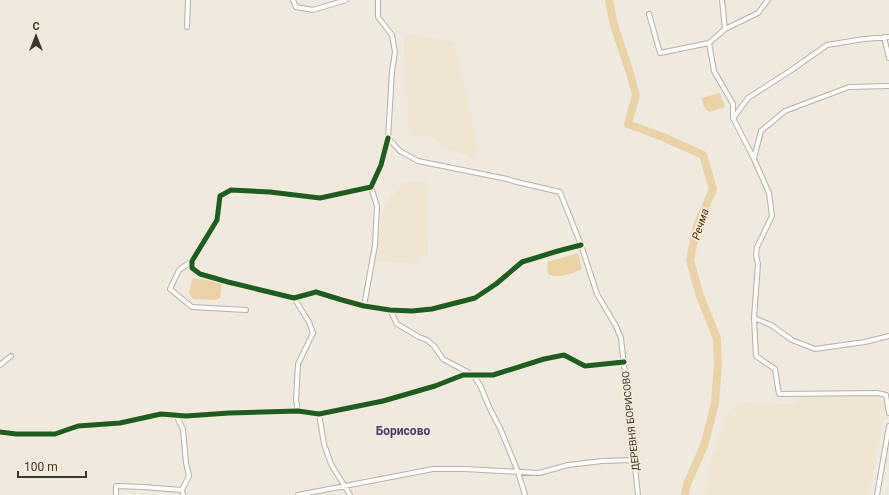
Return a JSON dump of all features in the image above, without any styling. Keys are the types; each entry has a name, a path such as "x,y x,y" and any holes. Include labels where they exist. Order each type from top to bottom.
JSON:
{"street":[{"path":"187,27 188,0"},
{"path":"293,0 296,7 313,10 346,0"},
{"path":"364,306 375,245 377,206 371,186 381,165 388,138 392,71 395,52 392,35 378,17 378,0"},
{"path":"722,0 725,29"},
{"path":"649,14 660,53 710,43 725,29 758,13 768,0"},
{"path":"734,118 748,98 790,72 826,45 887,37 889,58"},
{"path":"710,43 714,72 733,104 734,118 769,193 772,216 757,247 756,255 758,264 754,318 756,356 775,369 779,394 877,393 886,396 889,413"},
{"path":"754,159 761,131 785,112 849,87 889,86"},
{"name":"ДЕРЕВНЯ БОРИСОВО","path":"388,138 400,151 418,161 507,179 513,182 560,192 598,294 621,338 633,460 638,495"},
{"path":"246,310 192,307 170,290 179,270 192,261 217,220 220,196 231,190 270,192 320,198 371,186"},
{"path":"192,261 192,268 200,274 294,298 316,292 364,306 390,310 412,311 432,309 476,298 496,284 522,262 581,245"},
{"path":"294,298 309,322 313,333 298,364 296,400 298,411"},
{"path":"390,310 397,324 426,340 434,346 443,358 474,375 500,428 518,472 525,495"},
{"path":"754,318 771,325 792,340 815,349 865,342 889,336"},
{"path":"0,432 16,434 55,434 78,426 120,423 161,414 186,416 298,411 319,414 383,401 463,376 493,375 544,359 564,355 585,366 624,362"},
{"path":"0,365 11,356"},
{"path":"319,414 324,444 331,464 350,495"},
{"path":"116,495 116,486 143,487 182,493 189,476 186,463 183,429 176,415"},
{"path":"877,495 889,426"},
{"path":"298,495 433,469 466,469 539,473 568,465 602,461 633,460"}],"shaded area":[{"path":"404,34 455,42 479,149 472,158 444,147 431,136 409,135"},
{"path":"720,93 725,107 709,112 704,107 701,98"},
{"path":"403,182 427,182 428,256 419,256 419,264 375,261 383,207"},
{"path":"578,253 582,269 562,276 549,275 547,270 548,262"},
{"path":"195,278 220,282 222,284 220,298 216,300 193,299 189,293 192,279"},
{"path":"799,395 877,396 884,402 885,409 869,495 704,495 713,454 727,415 739,403 793,404"}],"waterway":[{"name":"Речма","path":"609,0 614,25 636,95 628,124 663,137 703,155 713,189 697,226 690,260 699,293 717,339 718,364 715,403 704,446 687,484 685,495"}],"cycle path":[{"path":"388,138 381,165 371,187 320,198 270,192 231,190 220,196 217,220 192,261 192,268 200,274 294,298 316,292 364,306 390,310 412,311 432,309 475,298 496,284 522,262 581,245"},
{"path":"0,432 16,434 55,434 78,426 120,423 161,414 186,416 298,411 319,414 383,401 435,386 463,375 493,375 544,359 564,355 585,366 624,362"}],"district":[{"name":"Борисово","path":"403,431"}]}
